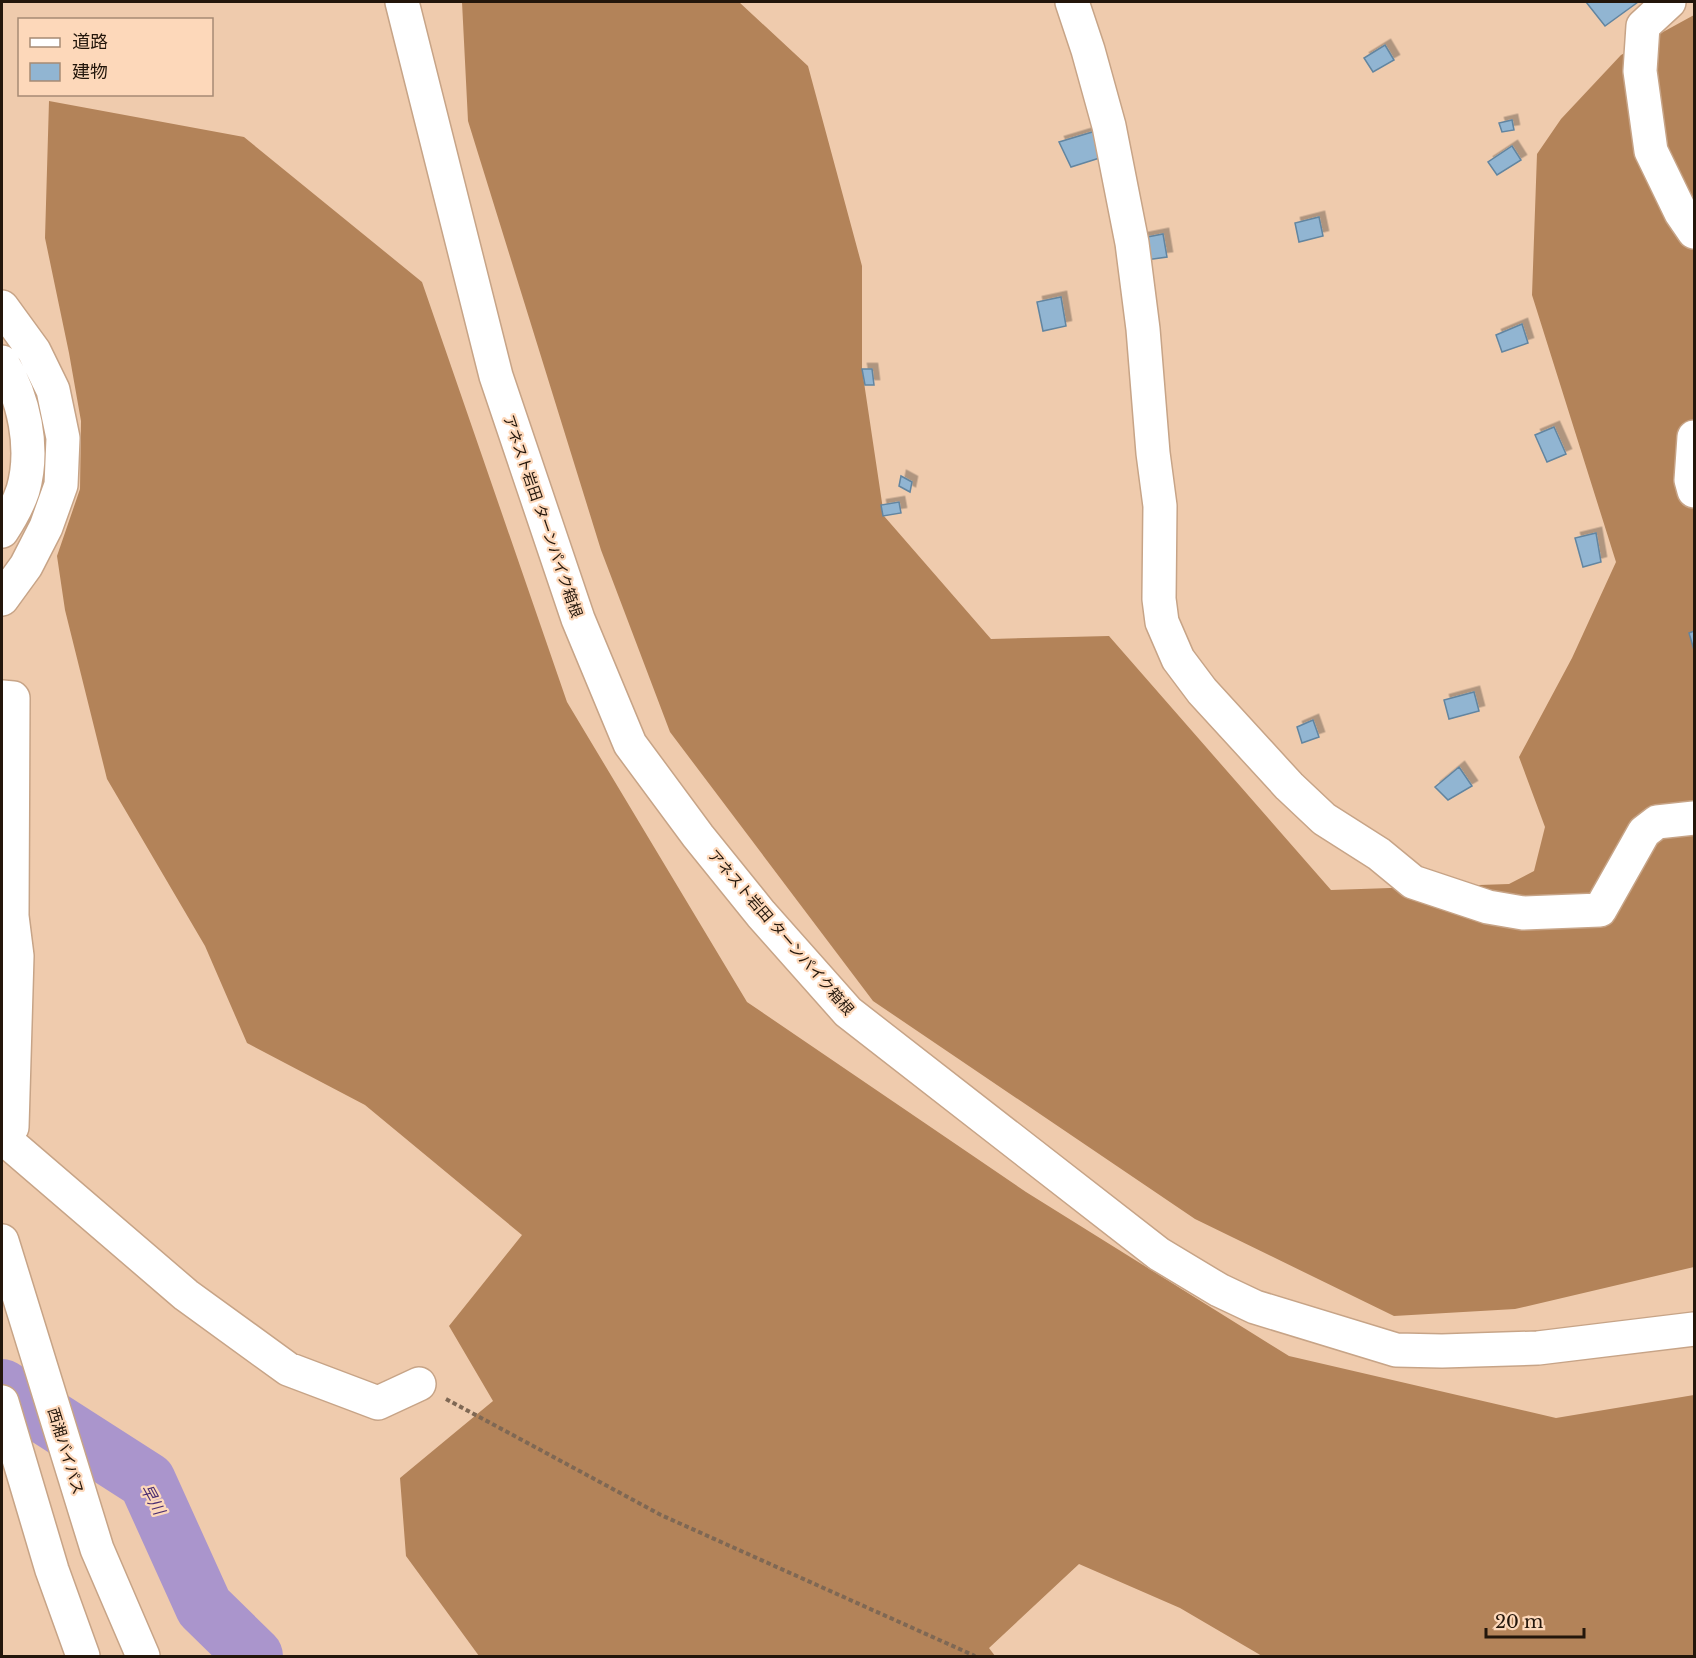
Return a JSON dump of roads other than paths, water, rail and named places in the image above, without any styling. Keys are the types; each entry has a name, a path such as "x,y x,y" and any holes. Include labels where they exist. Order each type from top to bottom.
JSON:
{"main road":[{"name":"アネスト岩田 ターンパイク箱根","path":"402,2 496,376 578,619 630,744 705,845 761,914 848,1012 1159,1254 1219,1290 1255,1307 1396,1350 1538,1348 1695,1329"},
{"path":"1072,2 1109,126 1132,243 1143,329 1153,453 1160,506 1159,599 1162,622 1178,659 1202,691 1288,786 1324,819 1378,854 1413,882 1488,907 1523,913 1600,910 1644,832 1657,822 1695,818"},
{"path":"1669,2 1643,26 1640,71 1652,151 1681,213 1695,232"},
{"path":"2,307 34,351 53,390 63,438 61,485 46,527 26,566 2,599"},
{"path":"2,362 23,411 29,453 23,490 6,524"},
{"path":"1695,437 1691,480 1695,491"},
{"path":"2,697 13,698 12,916 17,956 12,1127 2,1137 186,1295 288,1369 378,1403 419,1384"},
{"name":"西湘バイパス","path":"2,1241 97,1549 143,1656"},
{"path":"2,1402 52,1570 83,1656"},
{"path":"97,1549 157,1656"},
{"path":"52,1570 66,1656"}],"waterway":[{"name":"早川","path":"2,1388 147,1481 204,1607 254,1656"}]}
